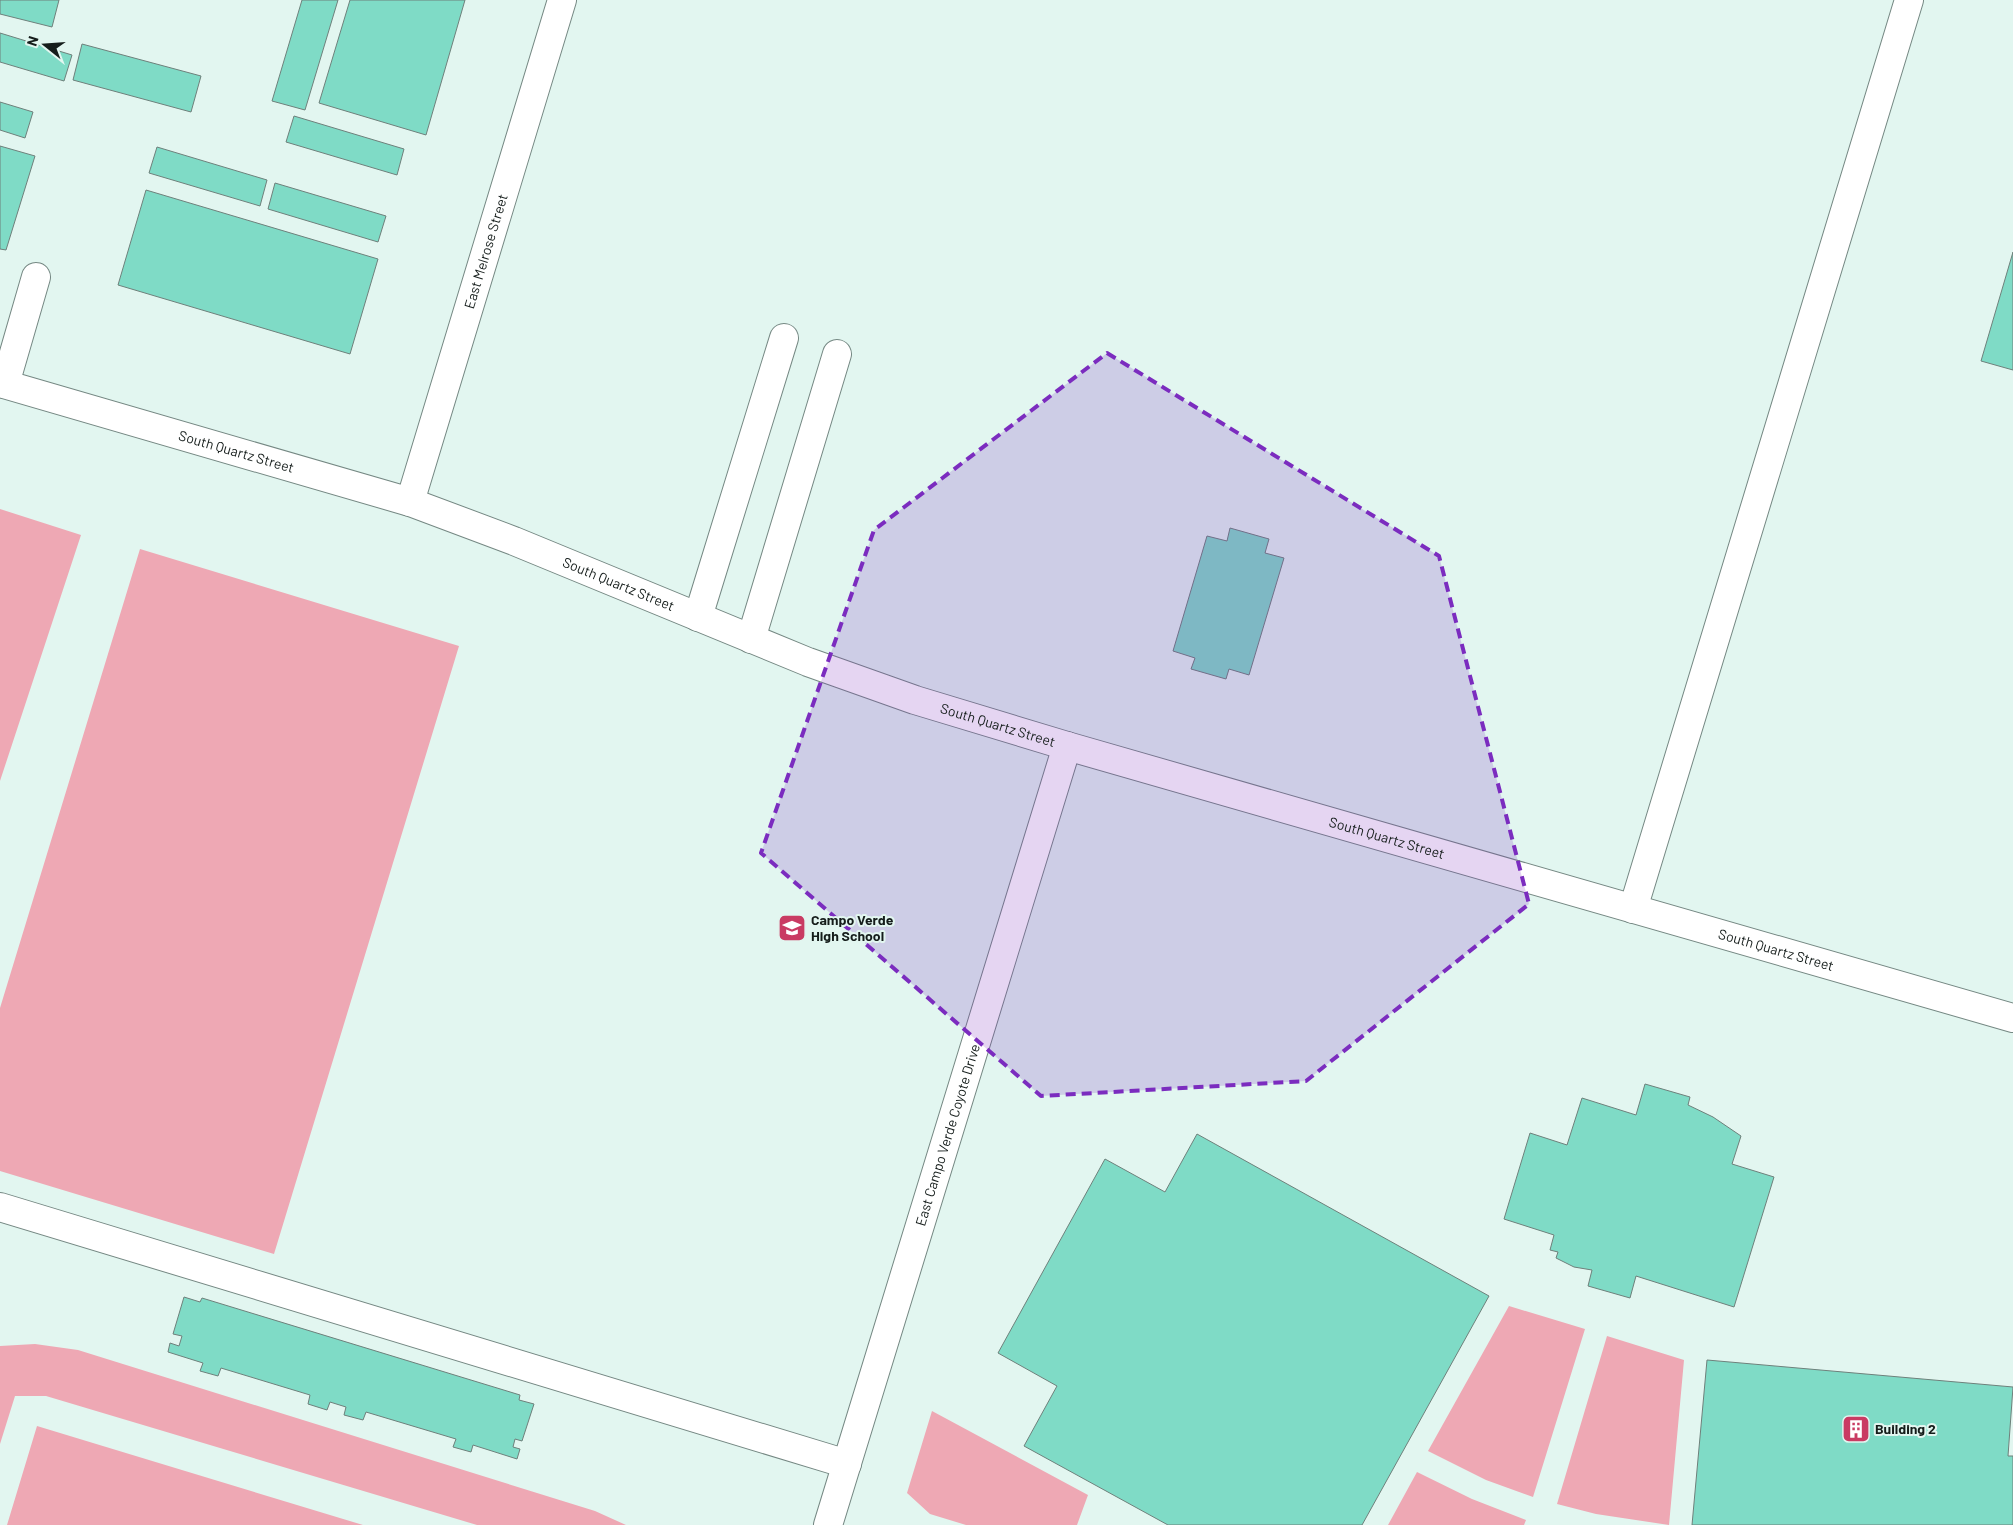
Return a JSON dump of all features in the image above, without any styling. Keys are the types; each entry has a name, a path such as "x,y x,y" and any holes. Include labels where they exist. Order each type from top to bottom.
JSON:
{"street":[{"name":"East Melrose Street","path":"410,502 562,0"},
{"path":"1633,909 1908,0"},
{"path":"2,384 36,277"},
{"path":"698,617 784,338"},
{"path":"750,639 836,354"},
{"name":"South Quartz Street","path":"2,384 410,502 514,541 750,639 878,687 1067,746 2013,1018"},
{"name":"East Campo Verde Coyote Drive","path":"828,1525 1067,746"},
{"path":"0,1208 847,1464"}],"highlighted area":[{"path":"1107,353 1439,556 1529,904 1306,1081 1041,1096 761,853 874,530"}],"shaded area":[{"path":"0,509 81,535 0,781"},
{"path":"140,549 459,646 274,1254 0,1171 0,1008"},
{"path":"1509,1306 1585,1329 1533,1497 1486,1480 1428,1451"},
{"path":"1607,1336 1684,1360 1669,1525 1596,1514 1557,1504"},
{"path":"35,1344 78,1350 595,1511 626,1525 477,1525 46,1396 15,1396 0,1444 0,1346"},
{"path":"932,1411 1088,1495 1077,1525 966,1525 930,1514 907,1493"},
{"path":"37,1426 363,1525 7,1525"},
{"path":"1417,1472 1472,1499 1526,1520 1524,1525 1388,1525"}],"building":[{"path":"0,0 59,0 52,27 0,14"},
{"path":"302,0 338,0 305,110 272,101"},
{"path":"350,0 465,0 426,135 319,103"},
{"path":"0,33 72,55 64,81 0,62"},
{"path":"82,44 201,76 191,112 73,80"},
{"path":"0,102 33,112 25,138 0,130"},
{"path":"294,116 404,149 397,175 286,142"},
{"path":"0,146 35,156 6,250 0,249"},
{"path":"157,147 267,180 260,206 149,173"},
{"path":"275,183 386,216 378,242 268,209"},
{"path":"146,190 378,259 350,354 118,285"},
{"path":"2013,252 2013,370 1981,361"},
{"path":"1230,528 1269,539 1265,553 1284,558 1249,675 1229,669 1226,679 1191,669 1195,658 1173,651 1207,536 1227,541"},
{"path":"1645,1084 1690,1097 1688,1105 1713,1117 1741,1136 1732,1164 1774,1177 1734,1307 1636,1276 1630,1298 1588,1286 1592,1270 1574,1267 1556,1258 1558,1252 1550,1250 1554,1235 1504,1219 1530,1133 1567,1145 1582,1098 1636,1115"},
{"path":"1197,1134 1489,1296 1362,1525 1168,1525 1024,1446 1057,1386 998,1353 1105,1159 1165,1192"},
{"path":"184,1297 200,1302 202,1298 520,1395 519,1400 534,1404 522,1441 515,1439 513,1447 520,1449 517,1459 473,1445 471,1452 453,1447 456,1439 366,1412 363,1420 344,1415 346,1407 330,1402 327,1410 308,1404 310,1395 221,1368 218,1376 200,1371 203,1363 168,1352 170,1343 179,1346 182,1336 173,1334"},
{"name":"Building 2","path":"1707,1360 2013,1387 2008,1456 2013,1456 2013,1525 1692,1525"}],"place":[{"name":"Campo Verde High School","path":"792,928"},
{"name":"Building 2","path":"1856,1429"}]}
